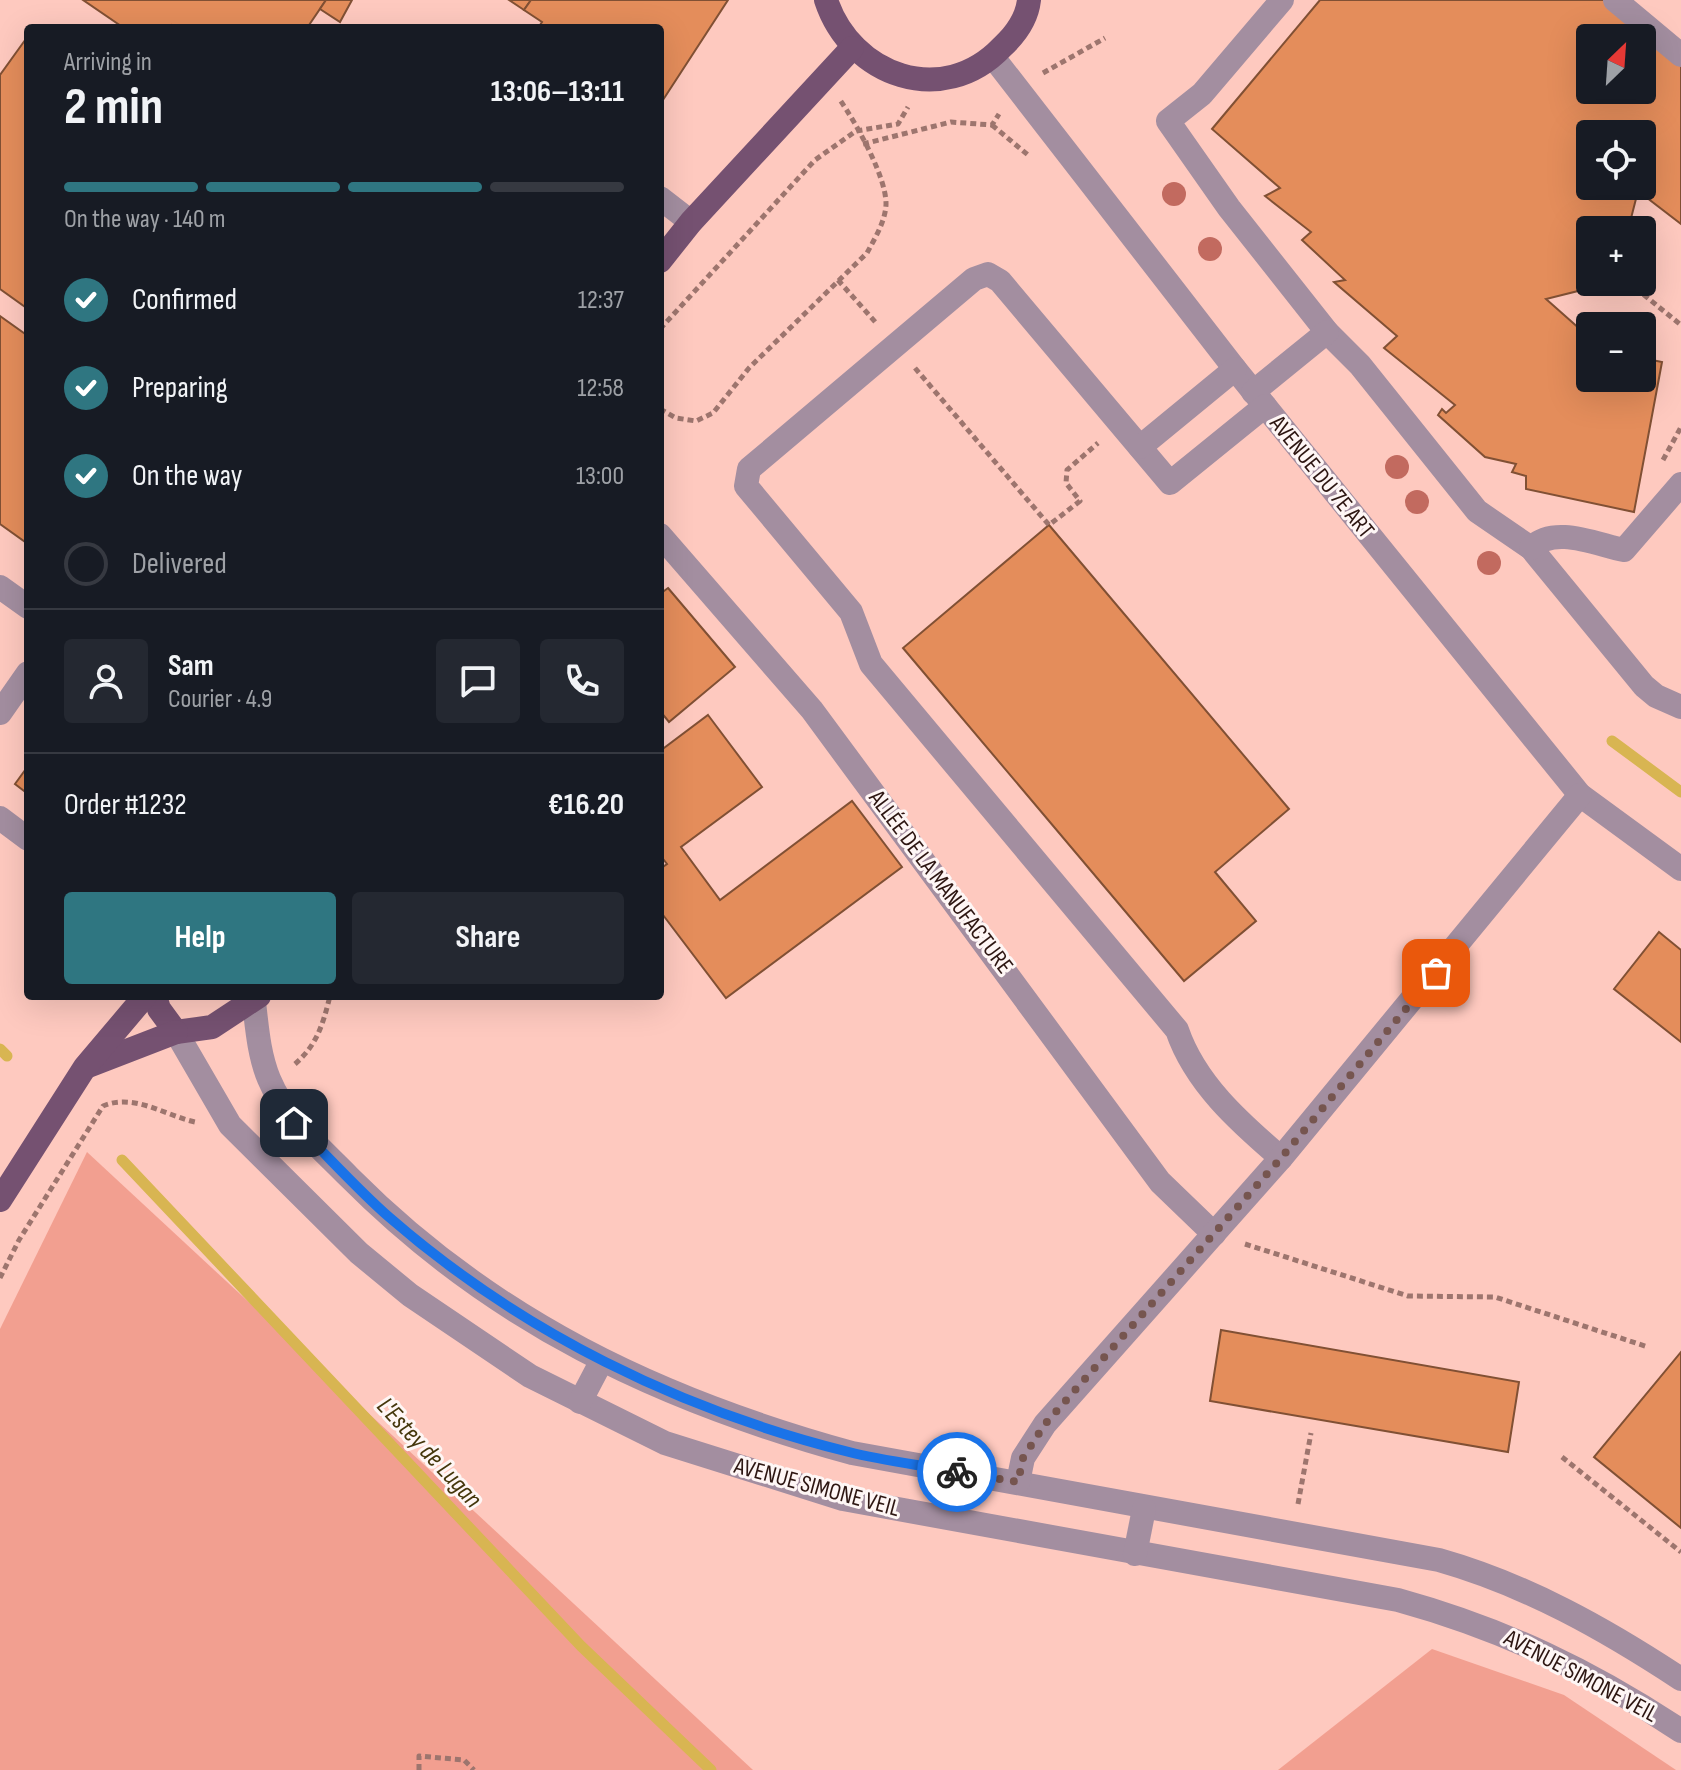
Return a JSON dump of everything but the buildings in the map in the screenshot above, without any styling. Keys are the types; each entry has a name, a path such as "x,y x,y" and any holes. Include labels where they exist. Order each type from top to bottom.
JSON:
{"main road":[{"path":"826,0 834,22 852,48 881,68 914,79 942,79 969,71 993,57 1015,34 1029,0"},
{"path":"664,256 691,222 852,48"},
{"path":"0,1200 81,1073 142,1000"},
{"path":"156,1000 176,1032"},
{"path":"81,1073 176,1032 212,1027 255,1000"}],"street":[{"path":"1282,0 1202,94 1168,121 1229,208 1327,332 1360,365 1477,511 1531,548 1644,686 1656,696 1681,707"},
{"path":"1615,0 1681,55"},
{"name":"AVENUE DU 7E ART","path":"993,57 1235,369 1580,795 1681,869"},
{"path":"664,201 691,222"},
{"path":"1281,1158 1242,1125 1188,1060 1177,1030 871,664 851,612 746,486 749,469 974,279 988,274 1000,281 1170,483 1327,332"},
{"path":"1140,447 1235,369"},
{"path":"1531,548 1540,539 1559,536 1624,550 1681,484"},
{"name":"ALLÉE DE LA MANUFACTURE","path":"664,540 812,710 944,884 1160,1182 1214,1234"},
{"path":"0,587 24,604"},
{"path":"0,713 24,679"},
{"path":"1018,1482 1023,1458 1045,1424 1281,1158 1580,795"},
{"path":"0,818 24,836"},
{"name":"AVENUE SIMONE VEIL","path":"257,1000 264,1065 294,1123 387,1215 439,1257 492,1296 601,1362 685,1400 766,1430 852,1453 1018,1482 1144,1509 1401,1553 1480,1572 1564,1608 1681,1679"},
{"name":"AVENUE SIMONE VEIL","path":"176,1032 230,1125 359,1253 410,1295 530,1376 665,1443 843,1499 1398,1600 1467,1619 1537,1647 1681,1731"},
{"path":"580,1402 601,1362"},
{"path":"1135,1554 1144,1509"}],"path":[{"path":"664,411 676,418 696,421 713,413 749,368 867,253 878,233 886,205 882,181 824,77"},
{"path":"664,325 815,160 856,131 898,124"},
{"path":"992,125 1034,162"},
{"path":"838,280 1049,525 1080,501 1066,483 1067,470 1120,424"},
{"path":"1645,296 1681,325"},
{"path":"0,1278 96,1115"},
{"path":"1214,1234 1408,1296 1495,1297 1648,1347"},
{"path":"1298,1504 1311,1433"},
{"path":"1562,1457 1681,1552"},
{"path":"419,1770 419,1756 464,1760 474,1770"}],"shaded area":[{"path":"87,1152 753,1770 0,1770 0,1329"},
{"path":"1432,1649 1564,1695 1676,1770 1278,1770"}],"waterway":[{"path":"1612,741 1681,792"},
{"name":"L'Estey de Lugan","path":"0,1049 7,1056"},
{"name":"L'Estey de Lugan","path":"122,1160 581,1646 711,1770"}],"way so far":[{"path":"957,1472 1018,1482 1023,1458 1045,1424 1281,1158 1436,973"}],"route":[{"path":"294,1123 387,1215 439,1257 492,1296 601,1362 685,1400 766,1430 852,1453 957,1472"}]}
